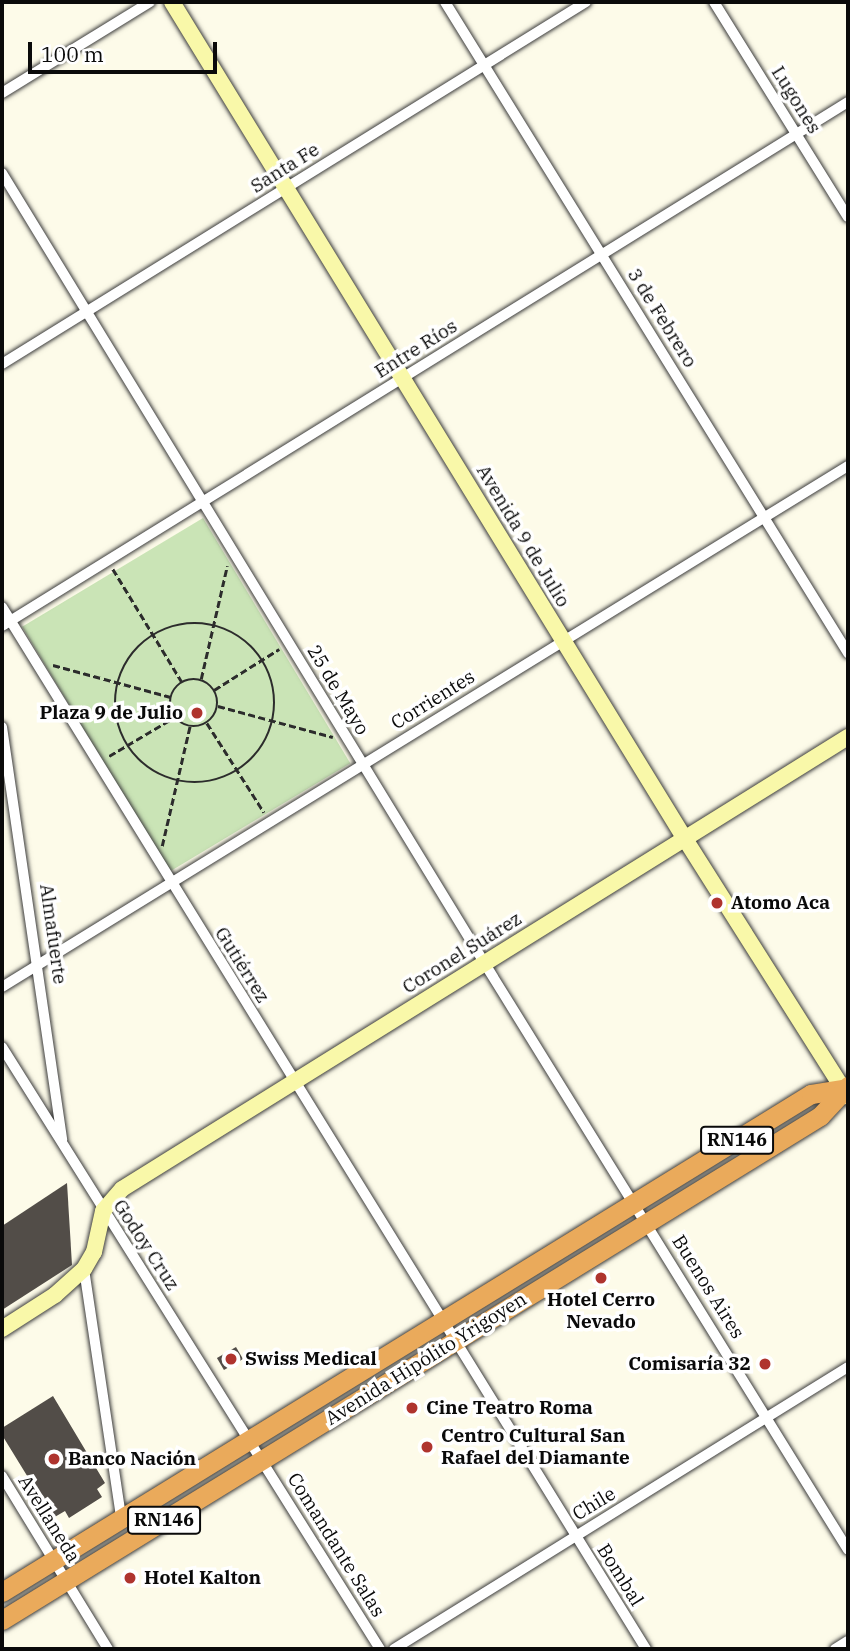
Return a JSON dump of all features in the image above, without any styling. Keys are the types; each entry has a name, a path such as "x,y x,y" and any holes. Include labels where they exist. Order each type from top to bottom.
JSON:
{"highway":[{"name":"Avenida Hipólito Yrigoyen","path":"2,1592 811,1094 847,1090"},
{"name":"Avenida Hipólito Yrigoyen","path":"2,1620 820,1116 847,1090"}],"street":[{"path":"2,93 150,2"},
{"name":"Avenida 9 de Julio","path":"172,2 685,839 847,1090"},
{"name":"3 de Febrero","path":"445,2 848,653"},
{"name":"Santa Fe","path":"2,364 586,2"},
{"name":"Lugones","path":"715,2 848,217"},
{"name":"Entre Ríos","path":"6,623 848,103"},
{"name":"25 de Mayo","path":"2,173 485,964 647,1223"},
{"name":"Corrientes","path":"2,987 848,466"},
{"name":"Gutiérrez","path":"2,607 6,623 456,1340"},
{"name":"Almafuerte","path":"2,727 63,1147"},
{"name":"Coronel Suárez","path":"103,1211 122,1189 848,737"},
{"name":"Godoy Cruz","path":"2,1047 262,1460"},
{"path":"2,1329 55,1295 84,1269 94,1252 103,1211"},
{"name":"Buenos Aires","path":"647,1223 848,1550"},
{"path":"84,1269 121,1518"},
{"name":"Bombal","path":"456,1340 646,1649"},
{"name":"Chile","path":"394,1649 848,1367"},
{"name":"Comandante Salas","path":"262,1460 380,1649"},
{"name":"Avellaneda","path":"2,1476 108,1649"},
{"path":"835,1649 848,1641"}],"path":[{"path":"201,680 228,559"},
{"path":"109,560 182,682"},
{"path":"193,622 213,624 233,631 250,643 263,659 272,678 276,699 273,720 260,749 238,771 208,782 177,782 157,774 140,762 126,746 117,726 114,704 117,682 125,663 153,634 172,626 193,622"},
{"path":"214,690 282,647"},
{"path":"45,663 172,697"},
{"path":"201,680 214,690 218,706 207,723 190,726 175,716 172,697 182,682 201,680"},
{"path":"218,706 338,738"},
{"path":"104,760 175,716"},
{"path":"207,723 266,815"},
{"path":"161,853 190,726"}],"green space":[{"path":"203,518 350,763 169,872 22,627"}],"building":[{"path":"67,1183 72,1265 2,1310 2,1226"},
{"name":"Swiss Medical","path":"236,1347 243,1359 224,1370 217,1358"},
{"name":"Banco Nación","path":"53,1396 105,1483 97,1489 102,1497 69,1518 65,1511 53,1518 2,1435 2,1428"}],"place":[{"name":"Plaza 9 de Julio","path":"197,713"},
{"name":"Atomo Aca","path":"717,903"},
{"name":"Hotel Cerro Nevado","path":"601,1278"},
{"name":"Swiss Medical","path":"231,1359"},
{"name":"Comisaría 32","path":"765,1364"},
{"name":"Cine Teatro Roma","path":"412,1408"},
{"name":"Centro Cultural San Rafael del Diamante","path":"427,1447"},
{"name":"Banco Nación","path":"54,1459"},
{"name":"Hotel Kalton","path":"130,1578"}]}
